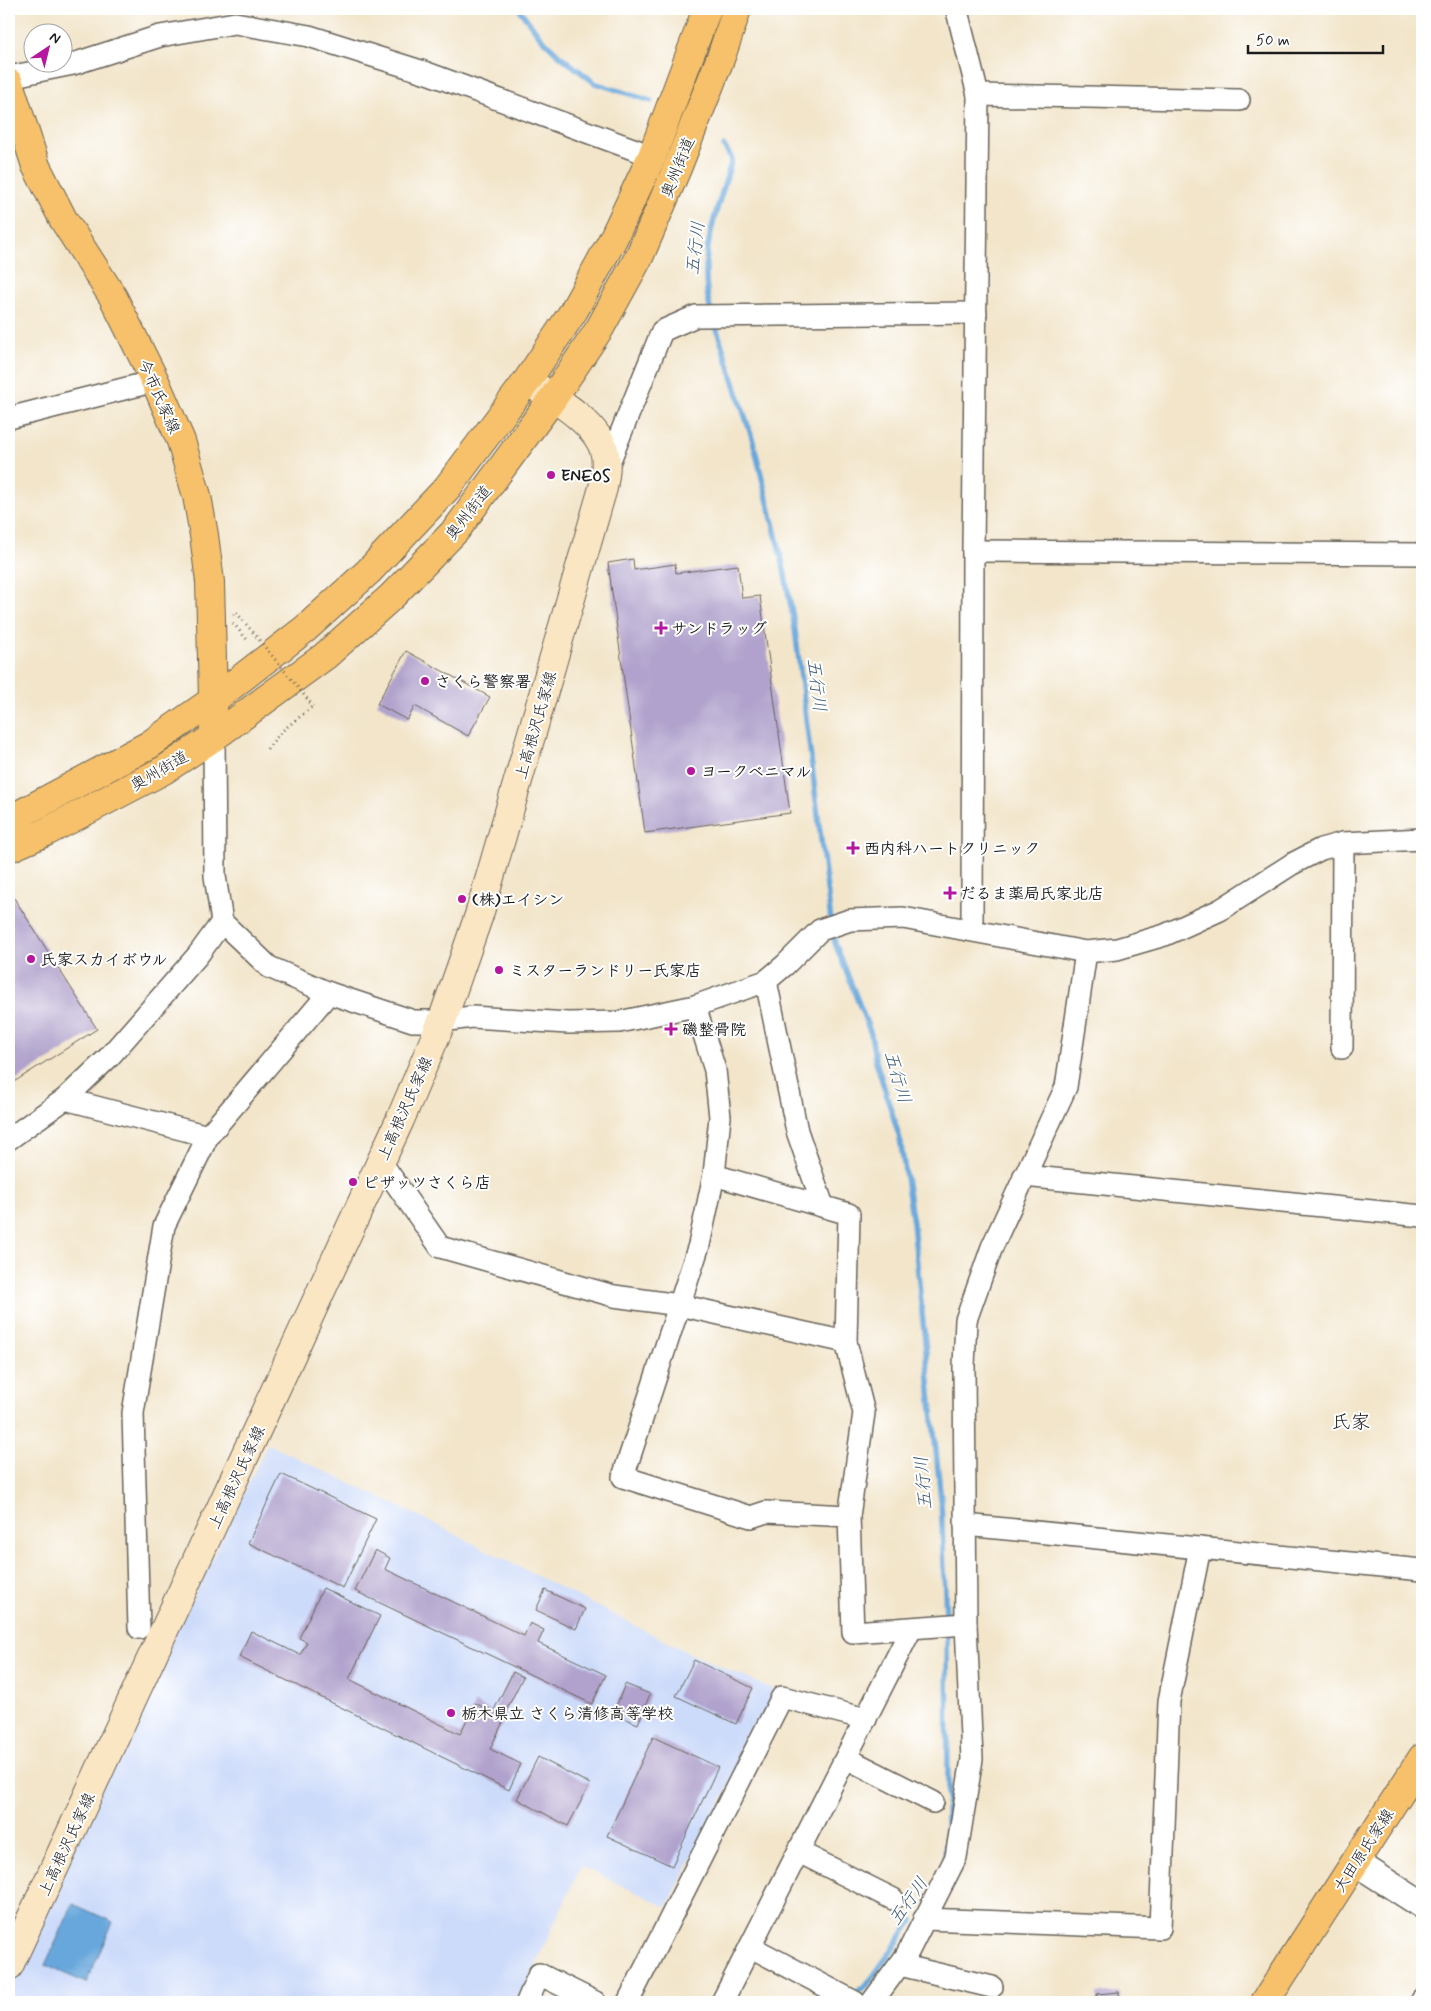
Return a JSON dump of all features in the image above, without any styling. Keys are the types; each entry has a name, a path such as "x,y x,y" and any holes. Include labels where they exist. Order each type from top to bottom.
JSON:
{"main road":[{"name":"奥州街道","path":"9,820 149,745 212,701 305,629 369,571 447,488 527,382 573,312 613,240 652,156 706,9"},
{"name":"奥州街道","path":"9,848 44,833 164,770 214,737 325,656 391,597 456,530 553,398 600,328 640,255 678,166 722,54 737,9"},
{"name":"今市氏家線","path":"9,83 36,166 63,219 113,297 154,381 180,441 197,496 210,582 214,737"},
{"name":"上高根沢氏家線","path":"9,1966 380,1162 442,1021 479,915 603,488 606,470 604,452 596,435 583,420 527,382"},
{"name":"大田原氏家線","path":"1265,2002 1422,1758"}],"street":[{"path":"958,9 978,95 973,551 972,930"},
{"path":"9,77 73,64 160,36 234,23 309,36 427,73 652,156"},
{"path":"978,95 1239,100"},
{"path":"606,470 662,331 696,316 976,313"},
{"path":"9,418 154,381"},
{"path":"973,551 1422,554"},
{"path":"214,737 215,876 222,922 268,967 329,994 412,1021 442,1021 472,1017 568,1023 619,1022 695,1006 766,981 820,930 850,920 903,918 1086,952 1117,948 1165,935 1220,910 1292,864 1321,849 1343,843 1422,839"},
{"path":"1342,1048 1343,843"},
{"path":"9,1139 65,1099 110,1057 198,955 222,922"},
{"path":"872,2002 906,1956 956,1857 972,1758 966,1624 964,1366 966,1320 992,1247 1066,1087 1086,952"},
{"path":"766,981 797,1131 823,1206"},
{"path":"139,1628 133,1413 164,1226 208,1136 329,994"},
{"path":"695,1006 715,1070 720,1116 714,1175 699,1245 623,1477 751,1517 766,1512 849,1516"},
{"path":"65,1099 208,1136"},
{"path":"380,1162 440,1247 614,1296 679,1305 846,1342"},
{"path":"714,1175 849,1214 846,1342 864,1413 849,1516 853,1632 966,1624"},
{"path":"1024,1176 1422,1216"},
{"path":"965,1525 1422,1570"},
{"path":"924,1919 1160,1928 1169,1701 1200,1548"},
{"path":"722,2002 911,1629"},
{"path":"628,2002 782,1697 866,1719"},
{"path":"846,1758 932,1802"},
{"path":"799,1852 893,1899"},
{"path":"1354,1862 1422,1905"},
{"path":"751,1947 855,2002"},
{"path":"900,1964 992,1987"},
{"path":"527,2002 540,1974 595,2002"}],"path":[{"path":"249,642 229,618 236,612 313,706 282,731 267,749"}],"shaded area":[{"name":"栃木県立 さくら清修高等学校","path":"268,1444 439,1526 691,1654 777,1691 667,1907 581,1866 518,2002 9,2002 9,1991 126,1734"}],"water":[{"path":"73,1904 113,1922 86,1983 45,1965"}],"building":[{"path":"633,559 634,570 675,564 676,573 738,565 742,598 760,596 790,813 645,833 608,563"},
{"name":"さくら警察署","path":"406,651 490,697 468,736 415,706 407,720 377,704"},
{"name":"氏家スカイボウル","path":"9,890 97,1029 9,1085"},
{"path":"281,1474 376,1519 343,1588 248,1543"},
{"path":"375,1550 390,1558 385,1569 524,1636 530,1623 544,1630 538,1643 606,1675 592,1704 355,1591"},
{"path":"323,1588 380,1616 349,1679 460,1734 475,1703 493,1712 513,1672 523,1677 503,1717 505,1718 490,1749 521,1764 509,1790 239,1657 251,1631 300,1655 307,1642 299,1638"},
{"path":"545,1590 585,1609 576,1629 536,1610"},
{"path":"694,1660 753,1688 736,1724 676,1696"},
{"path":"625,1684 650,1694 638,1724 613,1714"},
{"path":"653,1737 718,1767 672,1866 607,1836"},
{"path":"538,1757 590,1784 568,1826 517,1799"},
{"path":"1119,1992 1120,2002 1097,2002 1097,1994"}],"waterway":[{"name":"五行川","path":"519,9 541,38 560,56 595,83 651,101"},
{"name":"五行川","path":"711,312 707,291 707,253 710,234 732,159 724,146"},
{"name":"五行川","path":"714,321 753,441 783,564 795,629 831,921"},
{"name":"五行川","path":"832,930 835,943 871,1034 875,1058 900,1139 913,1223 941,1500 947,1641 948,1795 945,1860"},
{"name":"五行川","path":"852,1995 867,1985 913,1920"}],"place":[{"name":"ENEOS","path":"551,475"},
{"name":"サンドラッグ","path":"661,628"},
{"name":"さくら警察署","path":"425,681"},
{"name":"ヨークベニマル","path":"691,771"},
{"name":"西内科ハートクリニック","path":"853,848"},
{"name":"だるま薬局氏家北店","path":"950,893"},
{"name":"(株)エイシン","path":"462,899"},
{"name":"氏家スカイボウル","path":"31,959"},
{"name":"ミスターランドリー氏家店","path":"499,970"},
{"name":"磯整骨院","path":"671,1029"},
{"name":"ピザッツさくら店","path":"353,1182"},
{"name":"栃木県立 さくら清修高等学校","path":"451,1713"}],"district":[{"name":"氏家","path":"1351,1421"}]}
